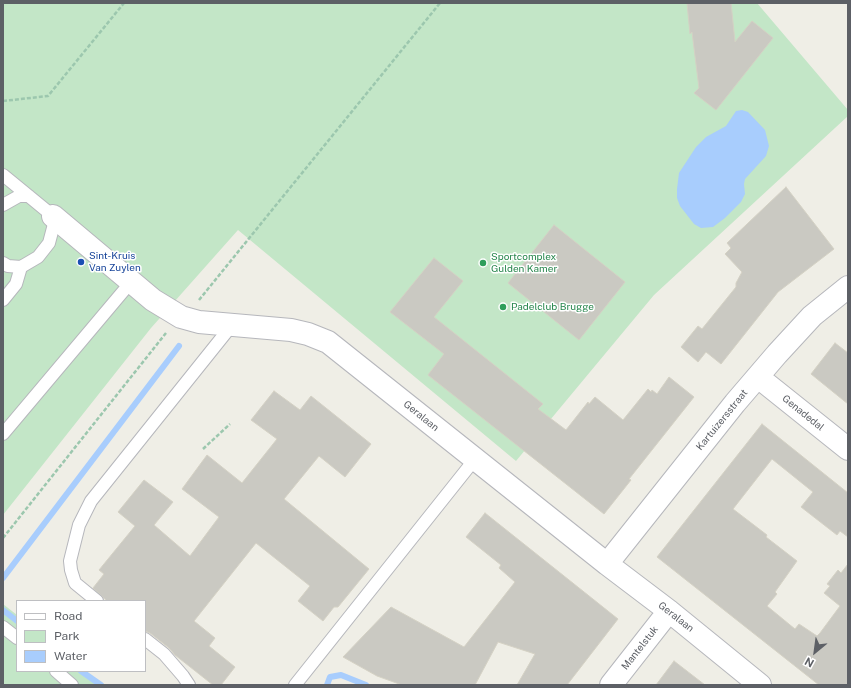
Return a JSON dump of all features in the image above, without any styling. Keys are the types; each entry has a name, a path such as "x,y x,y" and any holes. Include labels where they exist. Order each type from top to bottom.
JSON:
{"street":[{"name":"Geralaan","path":"53,216 153,300 181,317 199,322 291,330 308,334 328,342 607,564 669,611 760,685"},
{"name":"Kartuizersstraat","path":"607,564 735,403 777,354 812,316 848,287"},
{"name":"Genadedal","path":"758,377 848,449"},
{"name":"Mantelstuk","path":"611,685 669,611"}],"lane":[{"path":"3,174 53,216 54,224 49,243 38,257 21,267 8,266 3,263"},
{"path":"3,205 19,196 29,196"},
{"path":"3,300 16,284 21,267"},
{"path":"3,434 131,282"},
{"path":"96,600 75,583 70,561 79,525 90,501 232,325"},
{"path":"295,685 476,459"},
{"path":"3,627 16,637"},
{"path":"146,640 164,654 189,685"},
{"path":"57,672 72,685"}],"path":[{"path":"3,101 48,96 124,3"},
{"path":"3,538 165,334 202,296 439,4 435,3"},
{"path":"203,449 230,424"}],"green space":[{"name":"Sportcomplex Gulden Kamer","path":"3,3 757,3 848,110 848,116 654,295 516,461 238,230 151,328 3,515"},
{"path":"3,604 16,614 16,672 86,672 105,685 3,685"}],"water":[{"path":"742,110 748,112 765,130 769,146 766,156 745,179 745,194 741,202 725,218 713,227 701,228 694,224 680,206 677,198 679,173 696,147 706,137 726,126 736,111"}],"building":[{"path":"687,3 731,3 735,42 752,21 773,38 716,110 694,93 699,88 692,32 690,34"},
{"path":"786,187 834,249 778,292 721,364 706,352 698,362 681,347 698,326 702,329 736,287 736,283 742,272 725,254 731,248 727,243"},
{"path":"554,225 625,282 579,340 508,283"},
{"path":"434,258 463,281 434,317 543,404 538,409 566,430 588,402 589,404 595,397 623,420 648,389 657,394 669,377 694,397 629,479 631,480 604,514 428,375 444,354 390,312"},
{"path":"835,343 848,353 848,404 811,374"},
{"path":"274,391 300,410 311,396 371,444 345,477 319,456 284,499 369,569 338,607 334,607 323,621 298,601 310,586 256,543 194,621 215,638 209,646 235,667 221,685 213,685 175,655 169,648 146,631 146,600 106,600 93,588 104,574 99,570 135,526 118,512 144,480 173,502 154,525 190,556 219,517 182,489 207,455 242,483 277,439 251,420"},
{"path":"762,424 848,493 848,537 840,531 837,535 801,507 813,492 772,459 733,509 767,535 766,537 797,561 775,592 777,594 767,606 795,629 799,624 817,636 820,633 840,606 824,593 830,586 827,584 838,570 841,573 848,564 848,685 819,685 657,557"},
{"path":"485,513 618,619 567,685 517,685 535,654 498,642 475,685 402,685 377,676 343,657 391,607 464,647 515,582 499,568 501,565 466,537"},
{"path":"674,661 705,685 656,685"}],"waterway":[{"path":"3,578 179,346"},
{"path":"3,610 16,620"},
{"path":"82,672 101,685"},
{"path":"327,685 330,677 341,675 366,685"}],"place":[{"name":"Sint-Kruis Van Zuylen","path":"81,262"},
{"name":"Sportcomplex Gulden Kamer","path":"483,263"},
{"name":"Padelclub Brugge","path":"503,307"}]}
